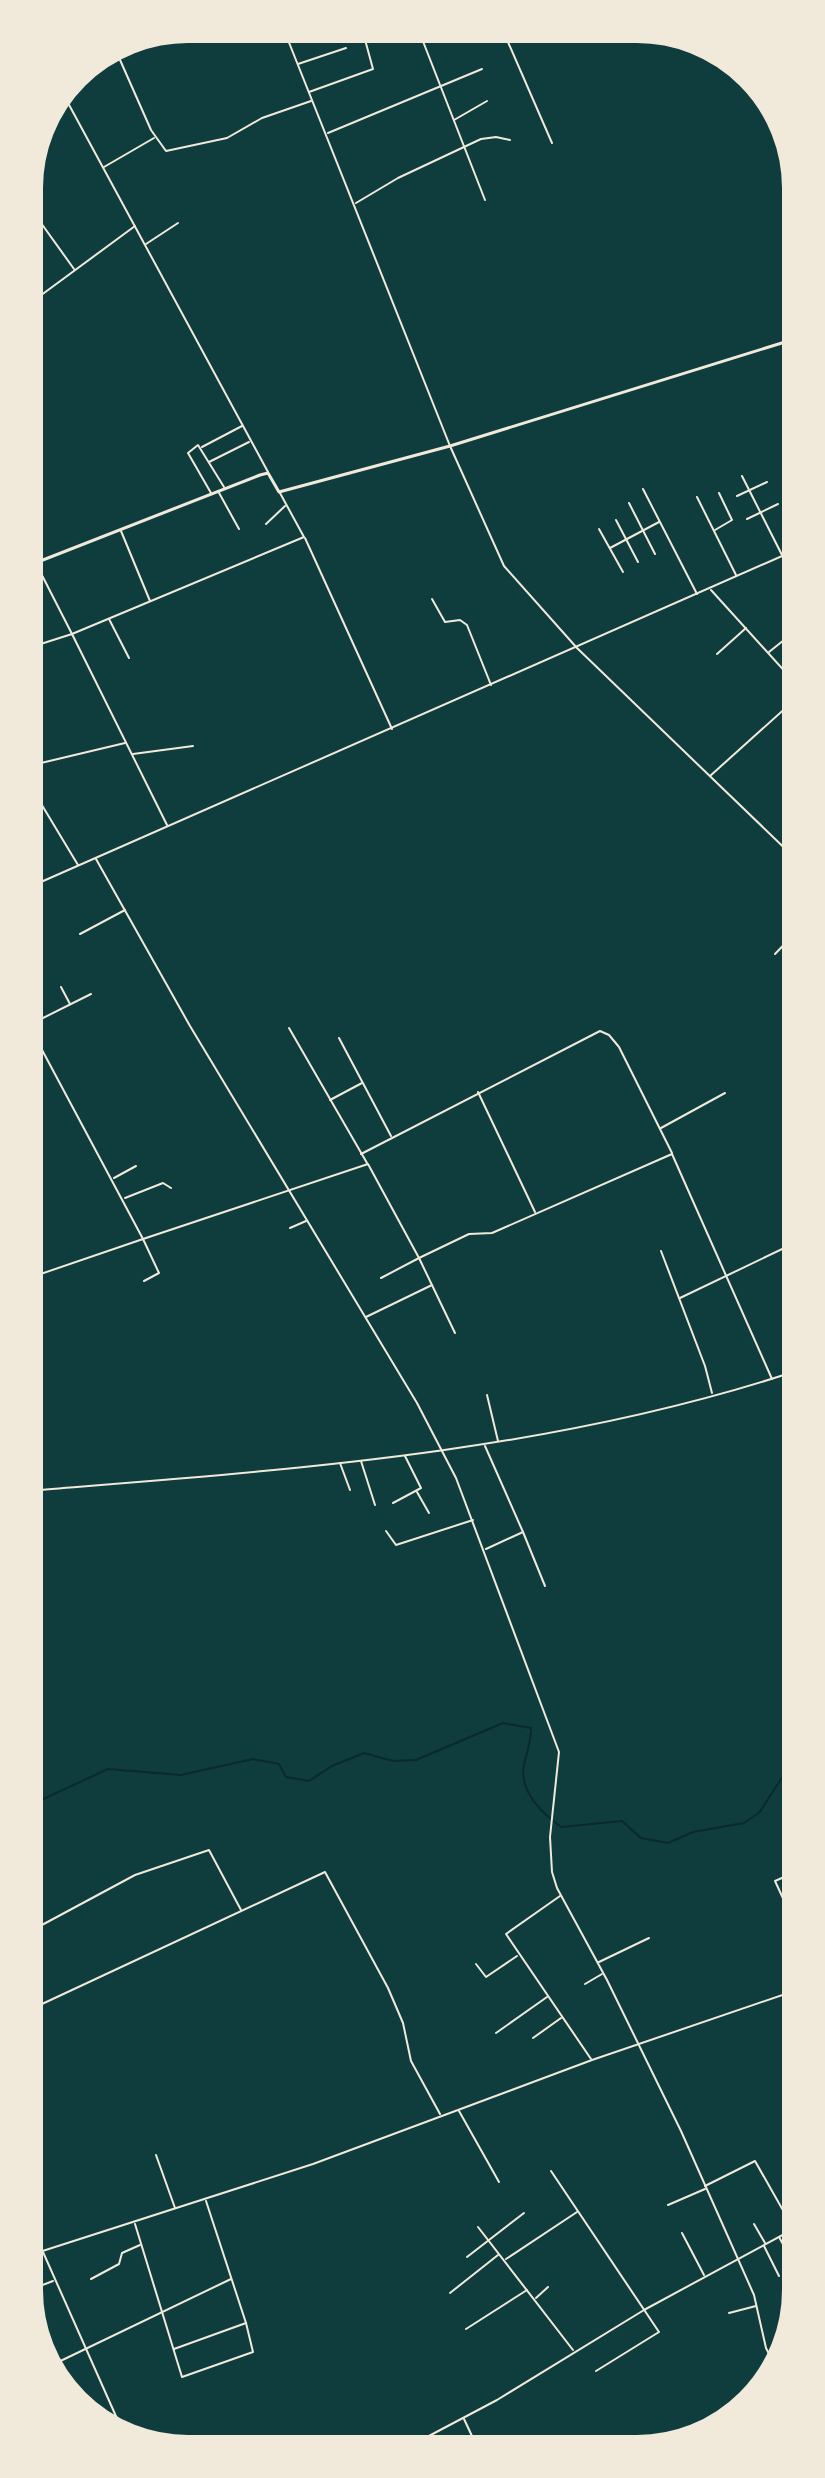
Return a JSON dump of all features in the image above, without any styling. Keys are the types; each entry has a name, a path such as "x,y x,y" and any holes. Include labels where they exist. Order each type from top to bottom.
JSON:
{"street":[{"path":"287,38 450,446 504,566 577,648 787,851"},
{"path":"308,92 373,69 365,38"},
{"path":"422,38 485,200"},
{"path":"506,38 552,143"},
{"path":"298,64 346,48"},
{"path":"118,55 156,138 166,151 227,138 270,114 312,100"},
{"path":"326,134 482,69"},
{"path":"67,100 328,583 392,729"},
{"path":"454,120 487,101"},
{"path":"355,203 390,182 481,139 496,137 510,140"},
{"path":"103,167 156,138"},
{"path":"38,219 74,270"},
{"path":"146,244 178,223"},
{"path":"38,297 136,226"},
{"path":"279,492 450,446 787,341"},
{"path":"201,448 242,426"},
{"path":"209,462 250,441"},
{"path":"211,494 188,453 198,445 225,488"},
{"path":"38,563 268,473"},
{"path":"742,476 783,556"},
{"path":"737,496 767,482"},
{"path":"643,489 698,595"},
{"path":"218,491 239,529"},
{"path":"714,531 732,520 719,493"},
{"path":"697,497 737,577"},
{"path":"629,503 655,554"},
{"path":"747,519 778,504"},
{"path":"266,524 286,505"},
{"path":"616,520 638,562"},
{"path":"610,548 660,521"},
{"path":"599,529 623,572"},
{"path":"121,531 151,602"},
{"path":"38,645 151,602 304,537"},
{"path":"38,883 787,554"},
{"path":"38,568 168,826"},
{"path":"710,589 787,675"},
{"path":"432,599 445,622 460,620 467,625 491,685"},
{"path":"109,619 129,658"},
{"path":"717,654 746,628"},
{"path":"768,653 787,638"},
{"path":"709,777 787,707"},
{"path":"38,764 126,743"},
{"path":"132,754 193,746"},
{"path":"38,798 79,866"},
{"path":"96,859 190,1026 365,1317 441,1451 473,1520 559,1752 555,1813 550,1837 552,1872 561,1896 598,1963 684,2137 758,2305 766,2348 771,2358"},
{"path":"80,934 126,909"},
{"path":"775,954 787,942"},
{"path":"61,987 70,1005"},
{"path":"38,1021 91,994"},
{"path":"289,1028 368,1164 455,1333"},
{"path":"361,1154 602,1031 619,1047 660,1129 772,1379"},
{"path":"339,1038 392,1138"},
{"path":"38,1041 124,1199 159,1273 144,1281"},
{"path":"38,1053 43,1051"},
{"path":"330,1100 363,1082"},
{"path":"478,1092 535,1213"},
{"path":"660,1129 725,1093"},
{"path":"381,1278 469,1234 492,1233 672,1154"},
{"path":"38,1275 368,1164"},
{"path":"113,1178 136,1166"},
{"path":"124,1199 163,1183 171,1188"},
{"path":"290,1228 307,1220"},
{"path":"679,1298 785,1248 787,1254"},
{"path":"661,1251 705,1366 712,1395"},
{"path":"365,1317 432,1285"},
{"path":"38,1490 361,1461 484,1445 594,1425 787,1374"},
{"path":"487,1395 498,1442"},
{"path":"484,1445 545,1586"},
{"path":"393,1503 421,1487 404,1454"},
{"path":"361,1461 375,1505"},
{"path":"340,1462 350,1490"},
{"path":"417,1491 429,1513"},
{"path":"386,1531 396,1545 473,1520"},
{"path":"485,1549 523,1532"},
{"path":"38,1927 135,1875 209,1850 241,1912"},
{"path":"38,2006 325,1872 385,1981 403,2023 411,2061 442,2116"},
{"path":"787,1876 775,1881 787,1907"},
{"path":"561,1896 507,1931 518,1955 592,2060"},
{"path":"598,1963 649,1938"},
{"path":"476,1964 486,1977 518,1955"},
{"path":"585,1984 603,1973"},
{"path":"38,2252 206,2200 592,2060 787,1993"},
{"path":"496,2033 548,1997"},
{"path":"533,2038 562,2017"},
{"path":"459,2110 499,2182"},
{"path":"156,2155 175,2210"},
{"path":"668,2205 755,2161 787,2218"},
{"path":"551,2171 658,2334 596,2371"},
{"path":"135,2222 172,2350 181,2376 187,2377 253,2352 206,2200"},
{"path":"504,2261 578,2211"},
{"path":"467,2257 524,2213"},
{"path":"754,2224 779,2276"},
{"path":"478,2227 574,2351"},
{"path":"423,2440 497,2400 644,2310 787,2232"},
{"path":"682,2233 705,2276"},
{"path":"779,2237 787,2252"},
{"path":"91,2279 119,2264 122,2253 141,2244"},
{"path":"42,2251 119,2423"},
{"path":"450,2293 499,2254"},
{"path":"57,2363 232,2278"},
{"path":"38,2287 54,2280"},
{"path":"535,2299 548,2287"},
{"path":"466,2329 528,2290"},
{"path":"729,2313 758,2305"},
{"path":"172,2350 246,2323"},
{"path":"464,2418 474,2440"},
{"path":"508,2440 516,2436"}],"waterway":[{"path":"38,1801 108,1769 181,1775 253,1759 279,1764 286,1777 309,1781 332,1766 364,1753 393,1761 416,1760 503,1723 531,1728 524,1765 525,1784 534,1801 561,1827 622,1821 641,1838 668,1843 693,1832 744,1823 759,1813 787,1773"}]}
